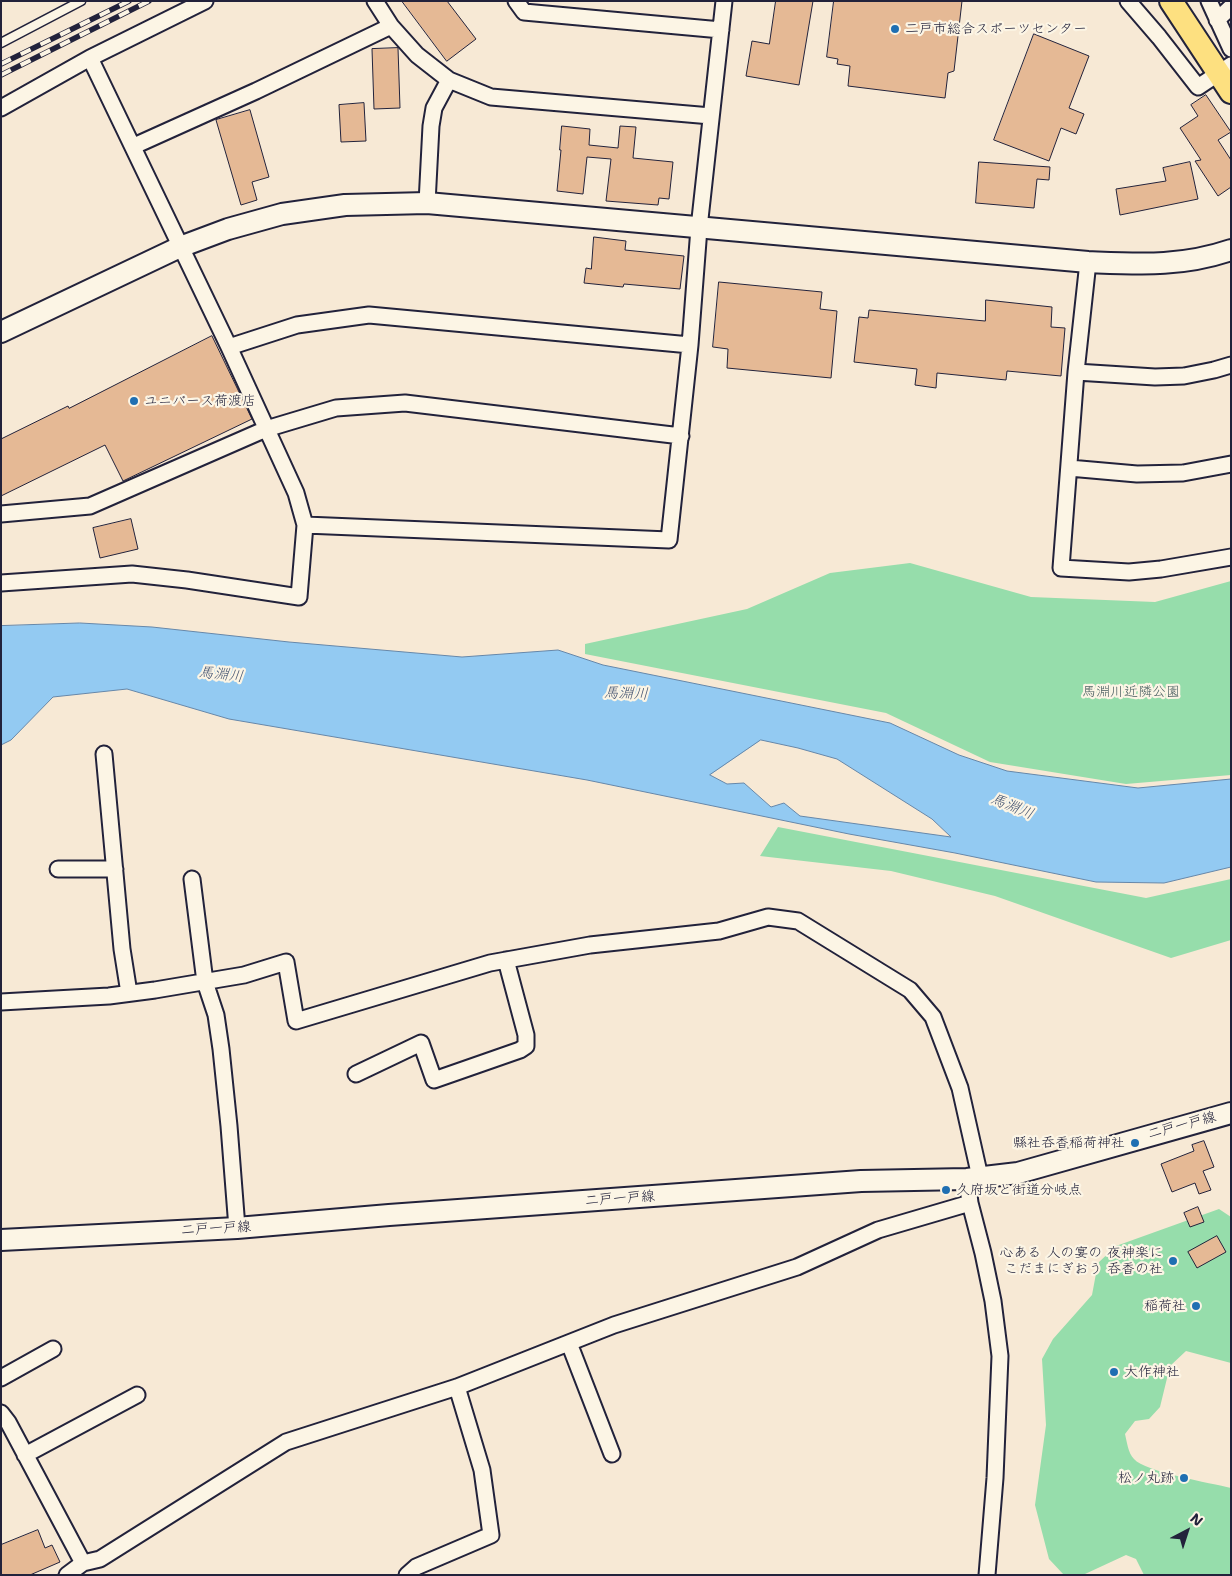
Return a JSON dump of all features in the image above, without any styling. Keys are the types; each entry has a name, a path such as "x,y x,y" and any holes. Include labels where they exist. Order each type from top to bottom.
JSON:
{"main road":[{"path":"1170,1 1227,77"}],"street":[{"path":"1,108 90,58 205,1"},
{"path":"374,1 391,26 417,55 449,80 491,97 711,116"},
{"path":"516,1 524,12 722,30"},
{"path":"305,525 669,540 690,345 699,228 724,1"},
{"path":"1128,1 1198,87 1227,77"},
{"path":"1209,1 1231,49"},
{"path":"1217,20 1231,7"},
{"path":"134,146 256,91 391,26"},
{"path":"1,583 132,574 188,580 299,597 305,525 296,493 134,146 90,58"},
{"path":"427,203 431,126 434,108 449,80"},
{"path":"1,332 180,247 228,229 282,214 344,205 427,203 1088,262 1150,264 1184,262 1210,257 1231,250"},
{"path":"1088,262 1076,372 1061,568 1129,572 1161,569 1231,557"},
{"path":"229,347 297,325 369,315 690,345"},
{"path":"1076,372 1156,377 1184,376 1231,365"},
{"path":"1,514 90,506 266,429 336,408 406,402 681,436"},
{"path":"1069,468 1137,474 1183,473 1231,464"},
{"path":"104,754 122,949 129,993"},
{"path":"58,869 115,869"},
{"path":"192,879 204,982 216,1016 221,1049 237,1228"},
{"path":"1,1002 109,996 244,975 286,962 296,1021 483,965 506,960 590,945 720,931 768,917 798,921 910,990 933,1017 960,1088 974,1178 970,1203 993,1300 1000,1356 995,1478 987,1575"},
{"path":"356,1074 421,1043 434,1080 520,1050 526,1046 526,1035 506,960"},
{"name":"二戸一戸線","path":"1,1240 237,1228 389,1215 851,1182 974,1178 1018,1173 1231,1113"},
{"path":"68,1575 82,1563 100,1559 286,1442 457,1387 614,1325 797,1267 878,1230 970,1203"},
{"path":"569,1343 612,1454"},
{"path":"1,1378 53,1349"},
{"path":"407,1575 416,1567 491,1536 482,1470 457,1387"},
{"path":"25,1455 137,1395"},
{"path":"1,1413 8,1422 82,1563"}],"lane":[{"path":"1,43 81,1"}],"green space":[{"name":"馬淵川近隣公園","path":"910,563 1031,597 1155,602 1231,581 1231,775 1126,784 990,762 886,713 585,654 585,644 747,609 830,573"},
{"path":"778,827 1146,898 1231,879 1231,940 1171,958 995,896 891,871 760,856"},
{"path":"1219,1209 1231,1217 1231,1363 1186,1351 1170,1366 1160,1407 1149,1419 1135,1421 1125,1434 1130,1454 1141,1464 1164,1473 1231,1488 1231,1575 1144,1575 1136,1559 1126,1555 1085,1574 1064,1575 1049,1559 1035,1505 1046,1425 1042,1359 1053,1339 1092,1295 1098,1263 1116,1246"}],"water":[{"name":"馬淵川","path":"80,623 152,627 289,642 462,657 558,650 603,665 890,723 959,755 1007,771 1138,788 1231,779 1231,867 1164,883 1096,882 587,780 229,719 127,689 53,697 11,740 1,745 1,626","holes":["761,740 837,759 932,819 951,837 800,816 784,803 771,807 744,783 727,784 710,775"]}],"building":[{"path":"402,1 447,1 476,39 447,61"},
{"path":"776,1 813,1 799,85 746,76 752,41 769,44"},
{"name":"二戸市総合スポーツセンター","path":"834,1 962,1 954,71 948,73 945,98 848,86 850,66 837,64 838,59 827,57"},
{"path":"1034,34 1089,56 1069,108 1084,114 1076,134 1061,128 1049,161 994,140"},
{"path":"398,48 400,108 374,109 372,49"},
{"path":"1206,95 1231,132 1218,140 1231,160 1231,187 1218,196 1195,161 1201,160 1180,128 1198,116 1191,105"},
{"path":"364,103 366,141 341,142 339,105"},
{"path":"250,110 269,177 252,182 257,200 241,205 216,120"},
{"path":"562,126 590,129 589,145 618,148 620,126 636,127 633,158 673,162 669,199 659,198 658,205 606,201 611,159 587,157 583,194 557,191"},
{"path":"979,162 1050,167 1049,180 1037,179 1034,208 976,203"},
{"path":"1190,162 1198,199 1120,215 1116,189 1166,181 1163,168"},
{"path":"594,237 626,241 625,250 684,256 680,289 624,284 623,287 584,283 586,268 591,269"},
{"path":"719,282 822,292 820,309 837,311 831,378 727,368 728,349 713,347"},
{"path":"986,300 1052,307 1051,327 1065,328 1061,376 1007,371 1006,380 937,373 936,388 915,385 917,369 854,362 859,317 868,318 869,310 985,321"},
{"path":"212,336 252,419 123,481 105,445 1,496 1,439 68,406 69,408"},
{"path":"131,519 138,549 100,558 93,528"},
{"path":"1204,1141 1214,1167 1203,1171 1211,1190 1199,1194 1195,1183 1172,1192 1161,1164 1194,1151 1192,1145"},
{"path":"1198,1207 1204,1222 1190,1227 1184,1213"},
{"path":"1217,1236 1226,1252 1197,1268 1188,1252"},
{"path":"38,1530 45,1548 52,1545 60,1562 30,1575 1,1575 1,1545"}],"railway":[{"path":"1,64 129,1"},
{"path":"1,75 149,1"}],"place":[{"name":"二戸市総合スポーツセンター","path":"895,29"},
{"name":"ユニバース荷渡店","path":"134,401"},
{"name":"縣社呑香稲荷神社","path":"1135,1143"},
{"name":"久府坂と街道分岐点","path":"946,1190"},
{"name":"心ある 人の宴の 夜神楽に こだまにぎおう 呑香の社","path":"1173,1261"},
{"name":"稲荷社","path":"1196,1306"},
{"name":"大作神社","path":"1114,1372"},
{"name":"松ノ丸跡","path":"1184,1478"}]}
